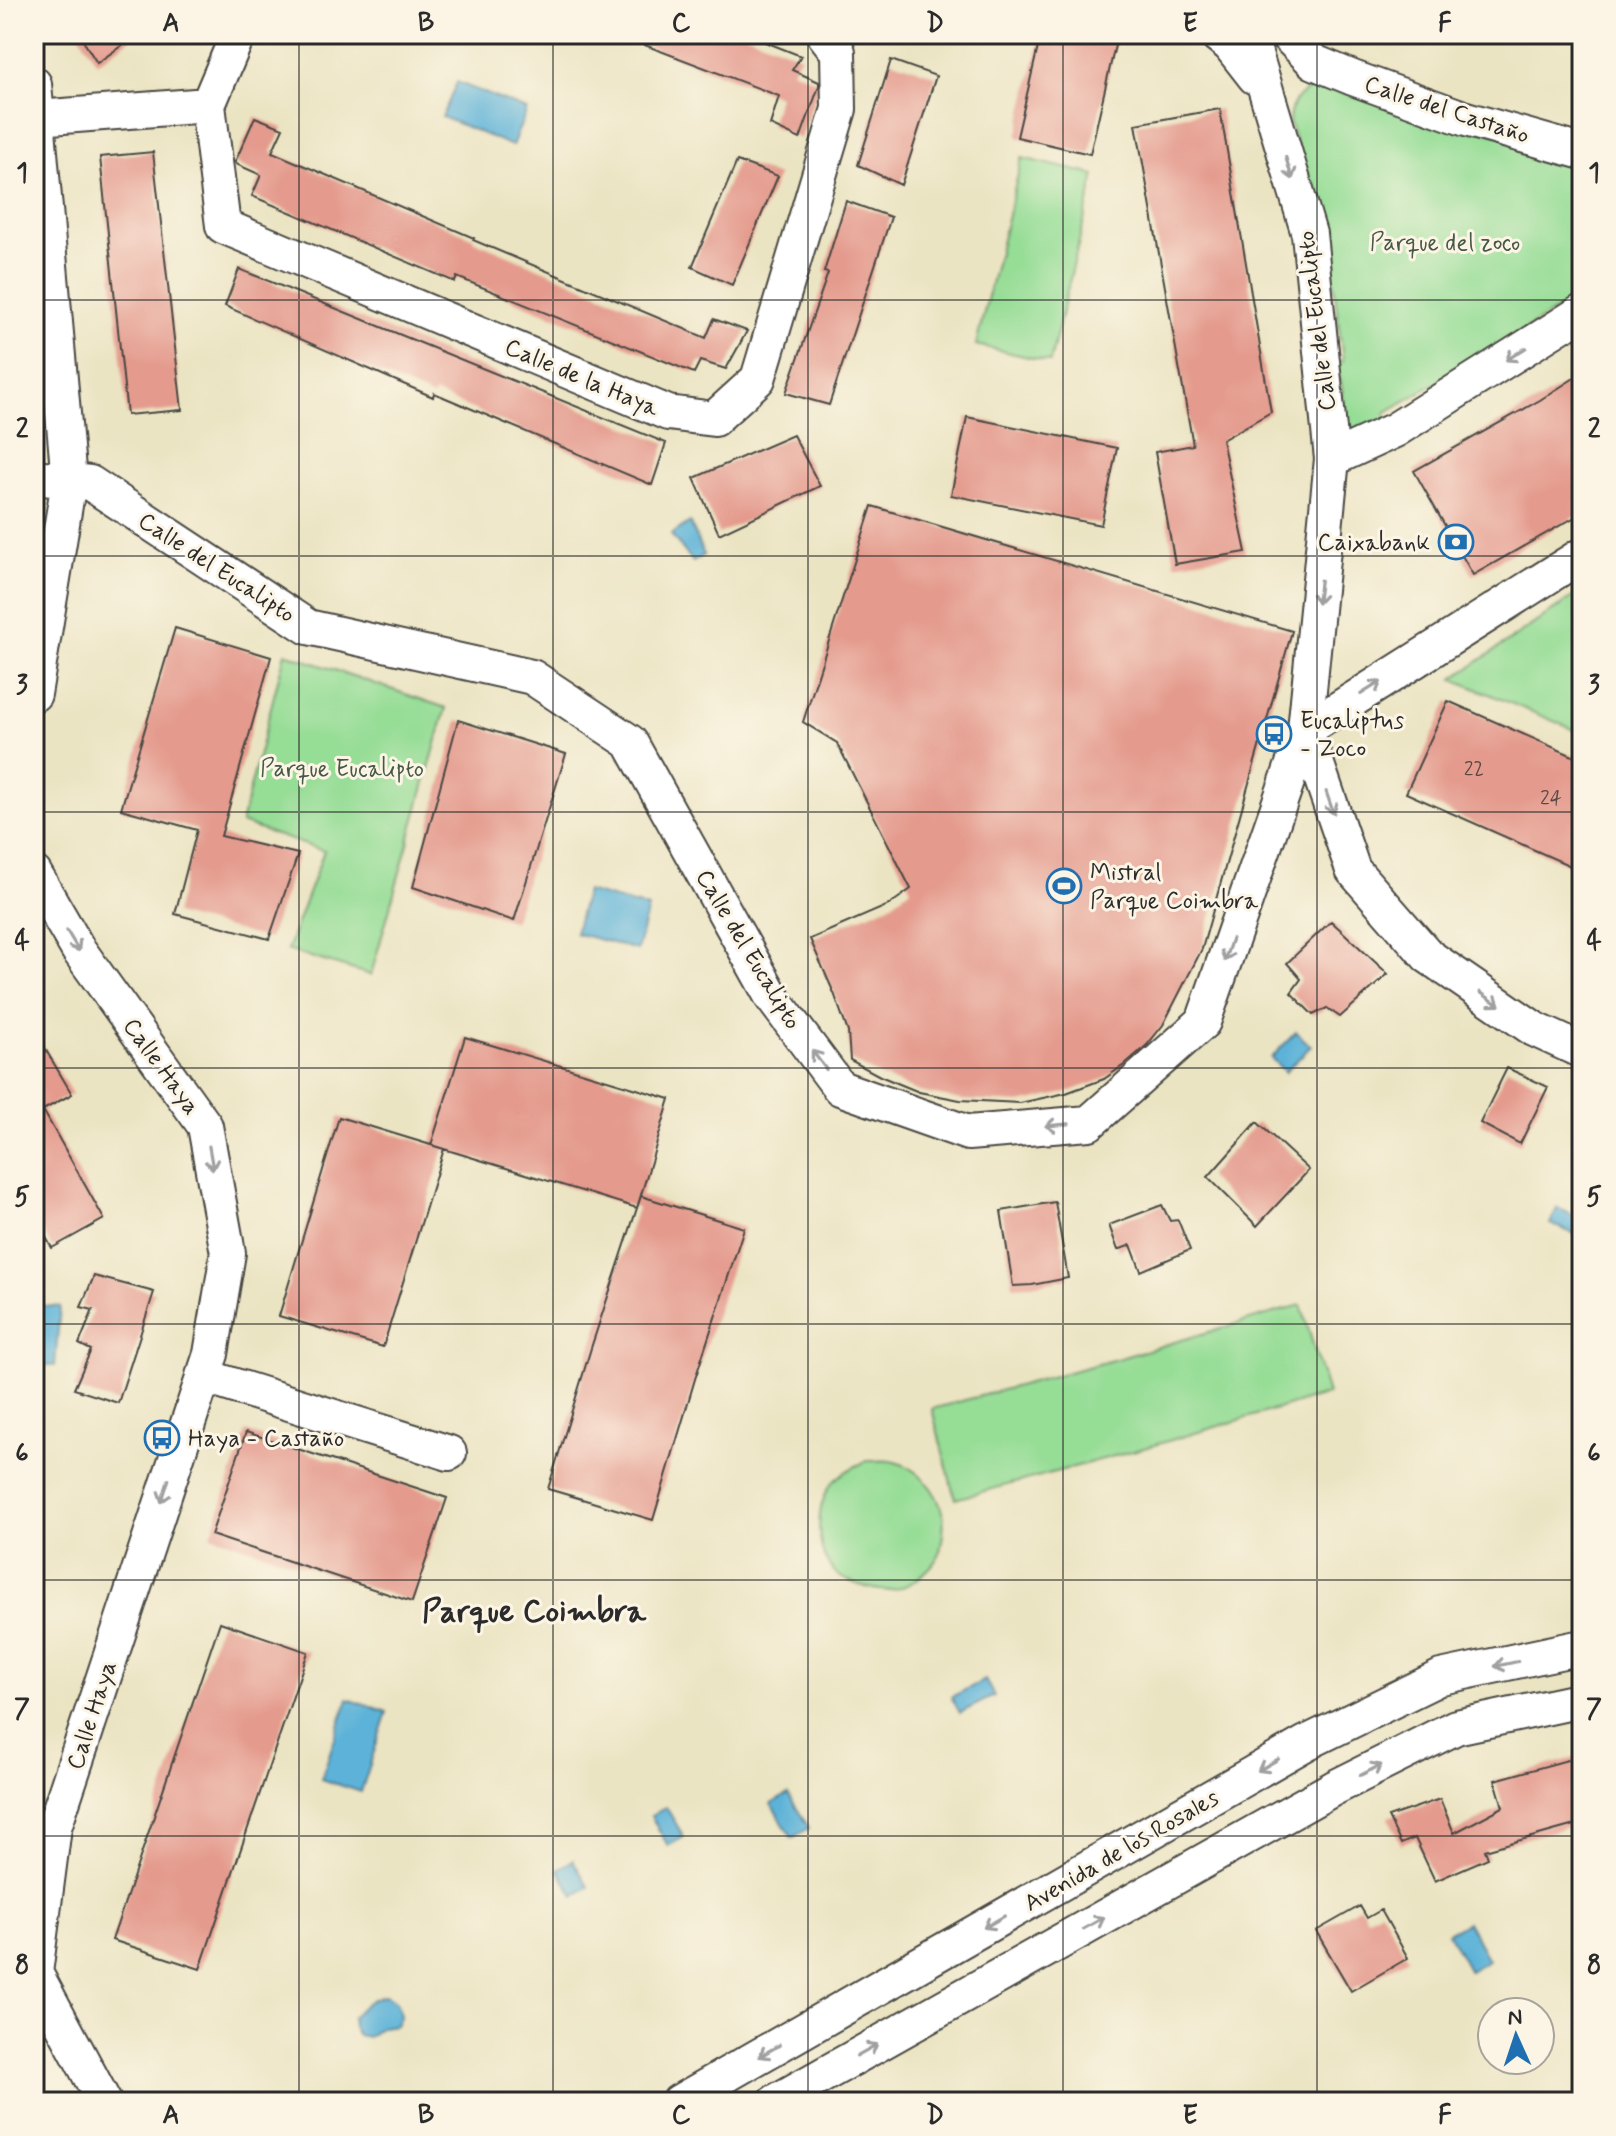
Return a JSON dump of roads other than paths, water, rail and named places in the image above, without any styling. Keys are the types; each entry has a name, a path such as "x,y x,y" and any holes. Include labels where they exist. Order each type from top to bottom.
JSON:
{"street":[{"name":"Calle de la Haya","path":"238,34 208,105 223,226 668,413 714,419 758,379 839,109 838,52 824,34"},
{"path":"1216,34 1230,45 1267,93 1314,62"},
{"name":"Calle del Eucalipto","path":"34,477 90,483 308,627 532,677 630,742 772,997 840,1088 968,1133 1089,1123 1203,1022 1305,730 1332,459 1309,234 1249,34"},
{"name":"Calle del Castaño","path":"1286,34 1314,62 1353,78 1466,119 1582,152"},
{"path":"34,84 69,481 34,694"},
{"path":"37,118 208,105"},
{"path":"1332,459 1395,430 1582,312"},
{"path":"1582,555 1305,730 1353,870 1428,956 1534,1029 1582,1051"},
{"name":"Calle Haya","path":"34,873 78,949 205,1126 228,1253 211,1354 44,1831 34,1972"},
{"path":"203,1376 449,1453"},
{"name":"Avenida de los Rosales","path":"679,2102 1306,1743 1441,1677 1582,1647"},
{"name":"Avenida de los Rosales","path":"775,2102 1334,1788 1456,1727 1582,1700"},
{"path":"34,1972 104,2102"}],"water":[{"path":"457,82 527,110 512,146 442,117"},
{"path":"690,522 704,555 693,562 671,535"},
{"path":"586,891 648,908 637,950 575,933"},
{"path":"1296,1032 1311,1046 1285,1072 1271,1058"},
{"path":"1557,1208 1582,1219 1582,1237 1550,1224"},
{"path":"34,1305 60,1307 55,1366 34,1364"},
{"path":"985,1680 994,1696 960,1713 951,1697"},
{"path":"348,1699 387,1712 361,1792 321,1779"},
{"path":"788,1794 809,1828 792,1838 771,1804"},
{"path":"666,1807 684,1837 668,1846 651,1816"},
{"path":"573,1860 589,1887 574,1896 558,1869"},
{"path":"1467,1922 1488,1960 1469,1971 1448,1933"},
{"path":"385,1995 398,2006 400,2017 396,2025 381,2027 368,2037 358,2035 352,2018 366,2004"}],"place":[{"name":"Caixabank","path":"1456,542"},
{"name":"Eucaliptus - Zoco","path":"1274,734"},
{"name":"Mistral Parque Coimbra","path":"1064,886"},
{"name":"Haya - Castaño","path":"162,1438"}],"district":[{"name":"Parque Coimbra","path":"534,1610"}],"park label":[{"name":"Parque del zoco","path":"1445,242"},
{"name":"Parque Eucalipto","path":"342,768"}]}
